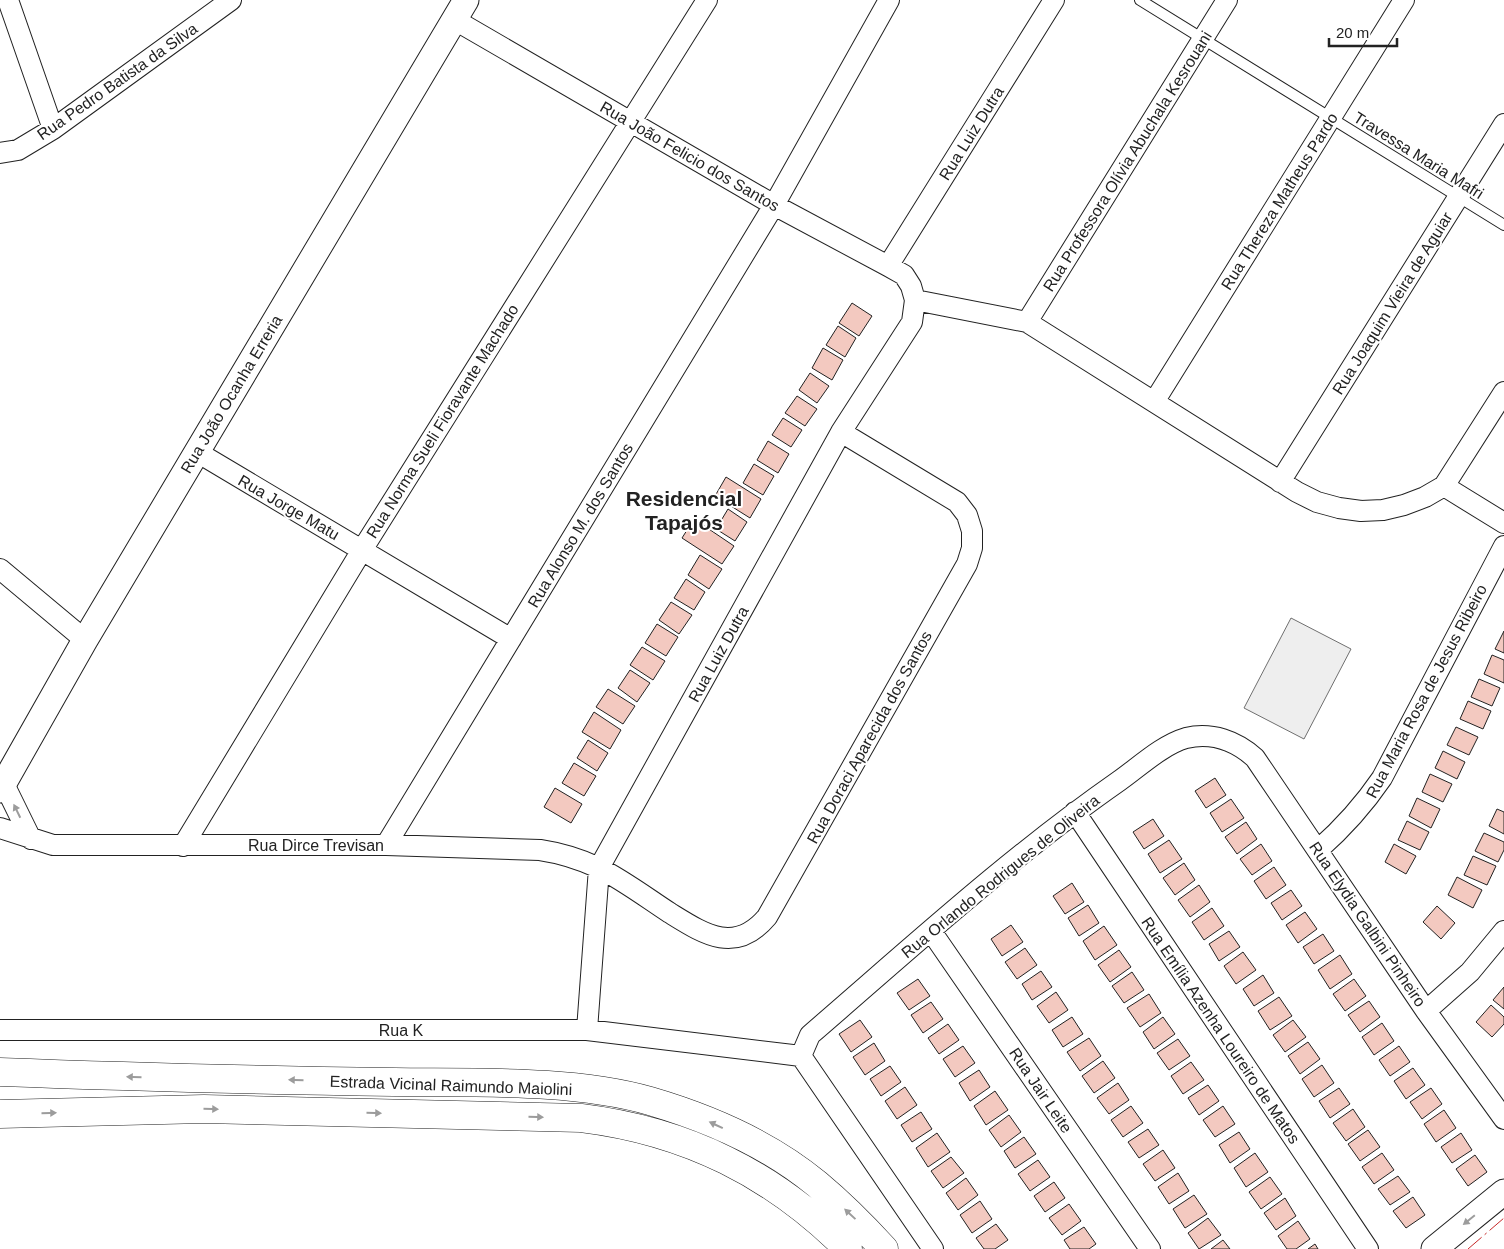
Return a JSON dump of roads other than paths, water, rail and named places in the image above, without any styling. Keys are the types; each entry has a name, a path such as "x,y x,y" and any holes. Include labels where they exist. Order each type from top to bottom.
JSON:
{"main road":[{"name":"Estrada Vicinal Raimundo Maiolini","path":"0,1072 167,1078 522,1084 593,1090 649,1100 700,1118 763,1147 816,1183 884,1249"},
{"name":"Estrada Vicinal Raimundo Maiolini","path":"0,1114 204,1109 581,1118 623,1123 667,1136 747,1170 790,1198 848,1249"}],"street":[{"path":"8,0 53,129"},
{"name":"Rua Pedro Batista da Silva","path":"0,154 18,150 53,129 231,0"},
{"name":"Rua Norma Sueli Fioravante Machado","path":"183,846 362,550 707,0"},
{"name":"Rua Alonso M. dos Santos","path":"386,845 774,205 889,0"},
{"name":"Rua Luiz Dutra","path":"888,266 1054,0"},
{"name":"Rua Professora Olívia Abuchala Kesrouani","path":"1027,322 1227,0"},
{"name":"Rua Thereza Matheus Pardo","path":"1154,402 1404,0"},
{"name":"Rua João Felicio dos Santos","path":"460,10 630,122 774,205 904,275 911,286 915,300"},
{"name":"Rua João Ocanha Erreria","path":"1,785 85,640 460,10"},
{"name":"Rua Joaquim Vieira de Aguiar","path":"1280,482 1504,124"},
{"path":"915,300 1027,322 1280,482 1317,502 1339,508 1361,511 1383,510 1404,505 1444,486 1504,392"},
{"name":"Rua Luiz Dutra","path":"587,1030 599,868 841,432 912,322 915,300"},
{"name":"Rua Doraci Aparecida dos Santos","path":"740,936 755,929 768,916 967,564 972,548 970,523 962,508 950,496 841,432"},
{"name":"Rua Jorge Matu","path":"197,452 511,639"},
{"path":"1444,486 1504,523"},
{"name":"Rua Maria Rosa de Jesus Ribeiro","path":"1318,850 1342,829 1364,805 1382,778 1504,546"},
{"path":"0,570 85,640"},
{"name":"Rua Orlando Rodrigues de Oliveira","path":"801,1056 810,1035 931,931 1075,812 1175,742 1199,736 1224,739"},
{"name":"Rua Elydia Galbini Pinheiro","path":"1224,739 1246,750 1256,758 1426,1012 1504,1119"},
{"path":"1,785 31,838"},
{"name":"Rua Emília Azenha Loureiro de Matos","path":"1075,812 1368,1249"},
{"name":"Rua Dirce Trevisan","path":"0,828 53,845 386,845 540,850 562,854 599,868 698,931 714,937 740,936"},
{"path":"1426,1012 1470,972 1504,930"},
{"name":"Rua Jair Leite","path":"931,931 1150,1249"},
{"name":"Rua K","path":"0,1030 587,1030 801,1056"},
{"path":"801,1056 933,1249"},
{"path":"1434,1249 1504,1192"}],"lane":[{"name":"Travessa Maria Mafri","path":"1140,0 1504,225"}],"district":[{"name":"Residencial Tapajós","path":"684,511"}]}
